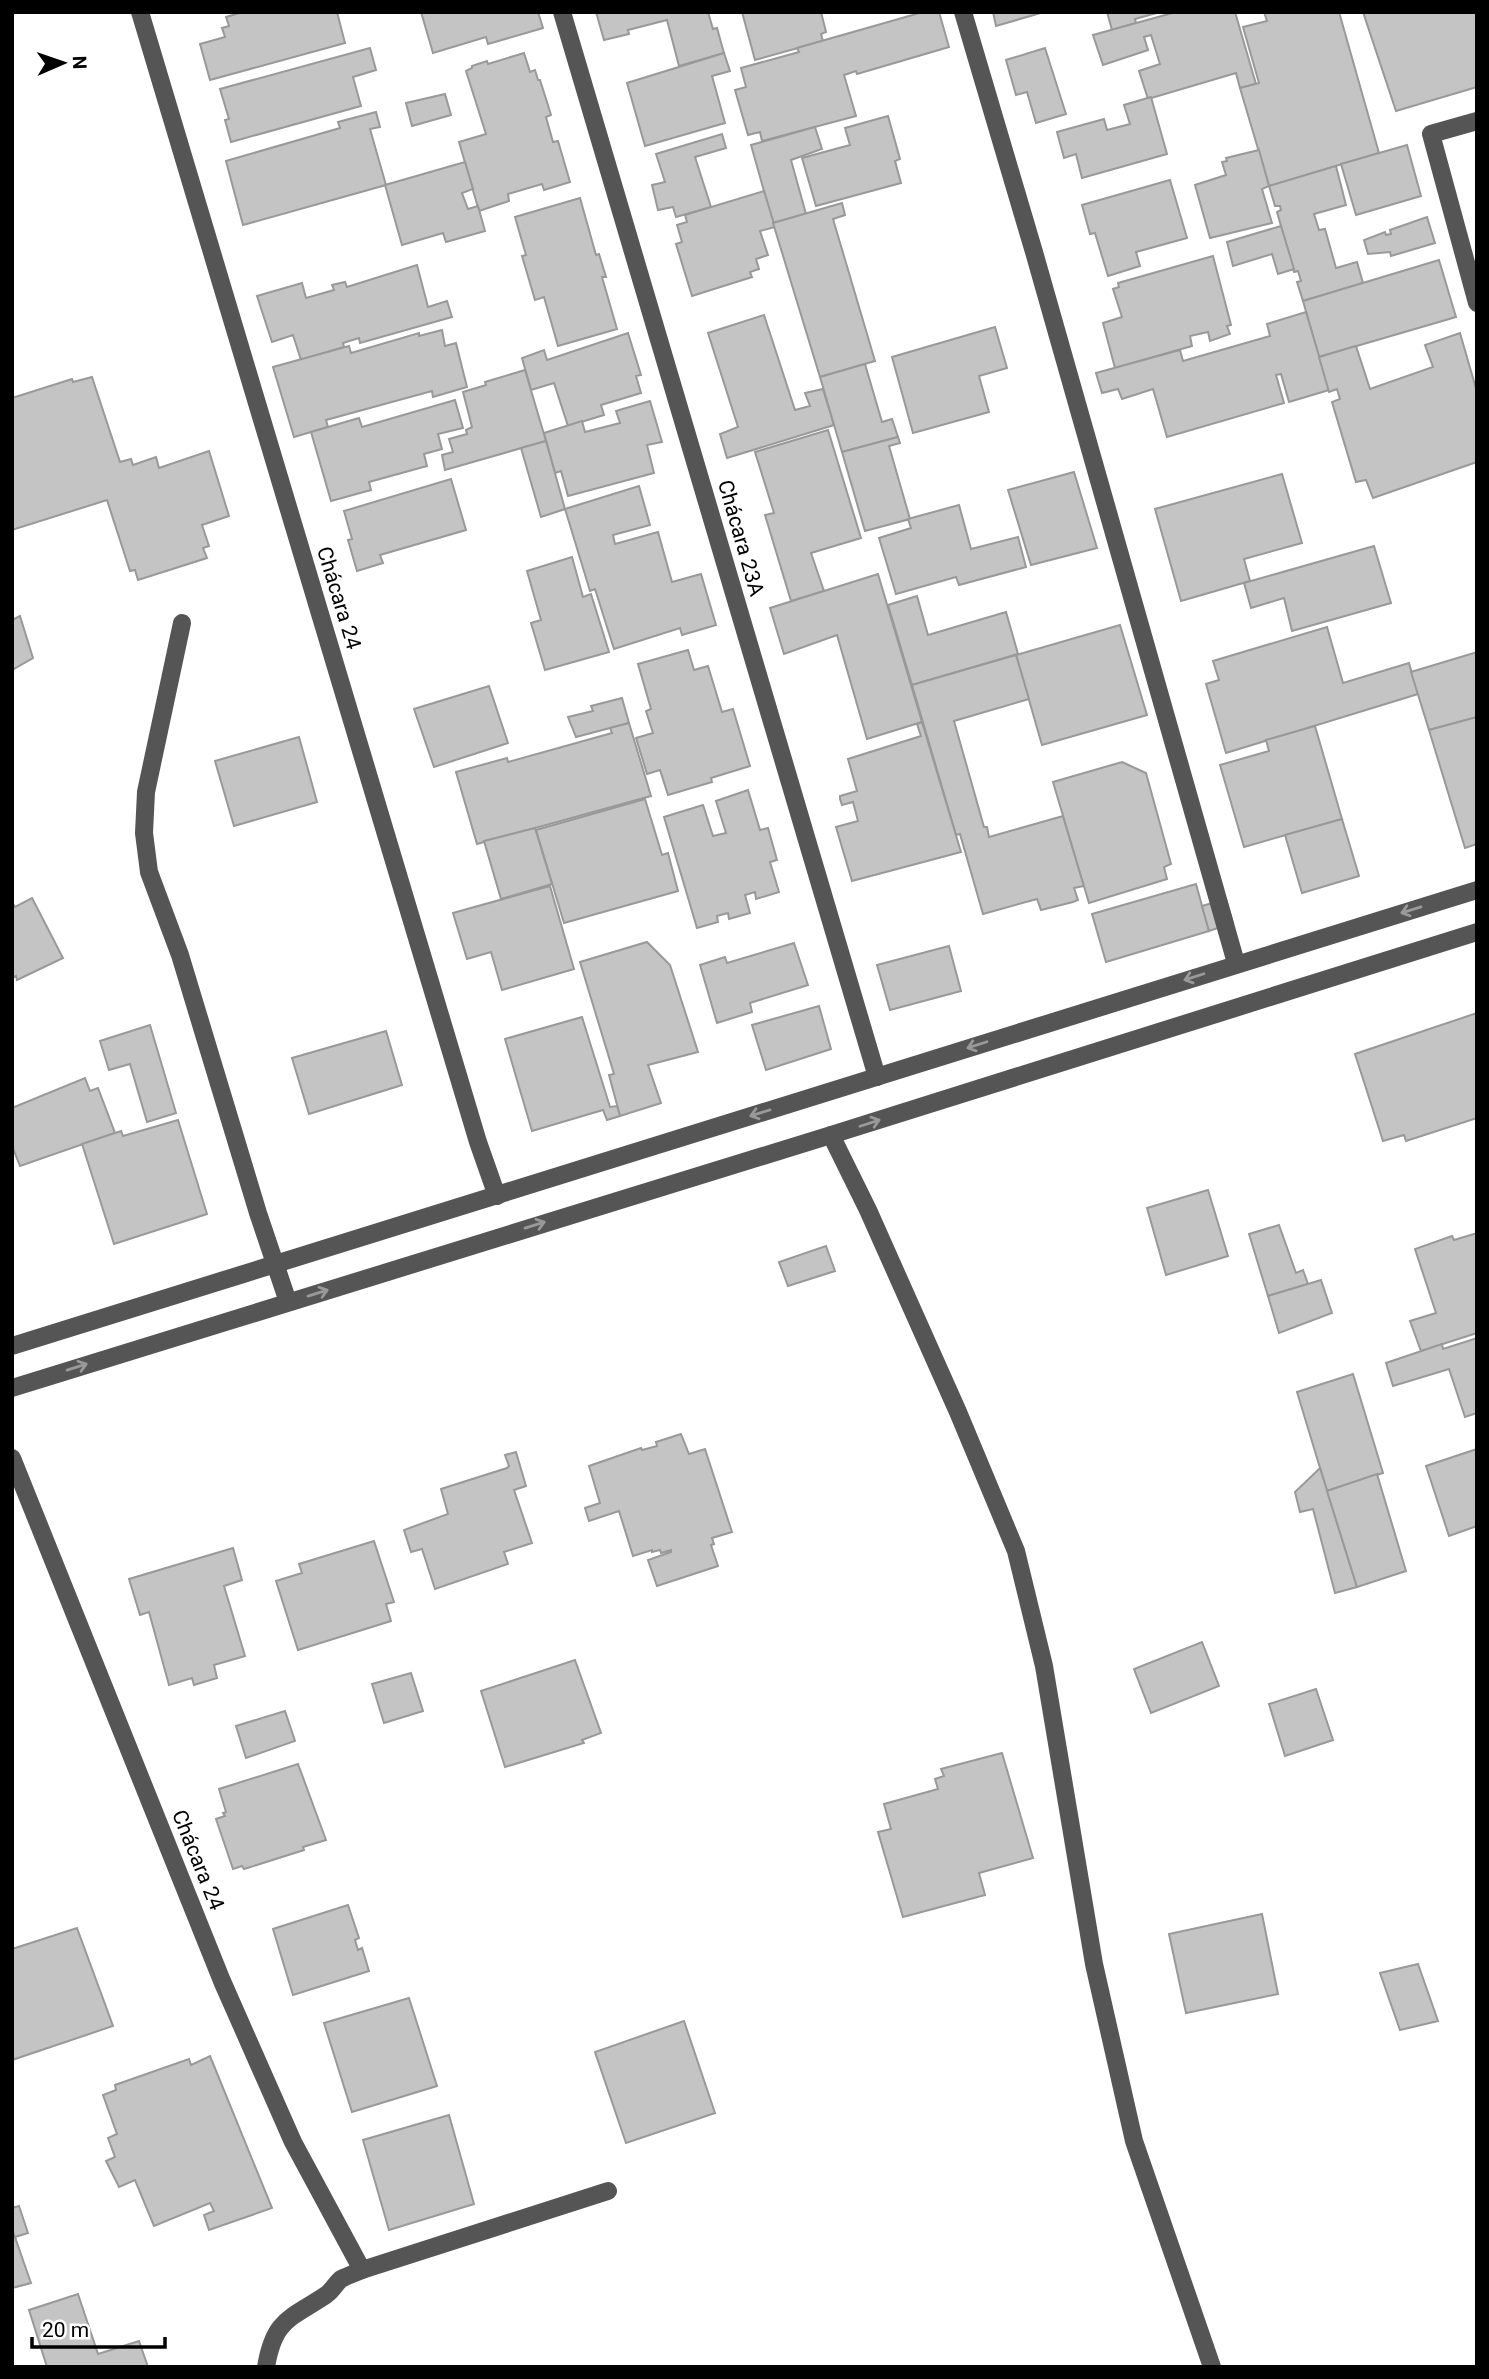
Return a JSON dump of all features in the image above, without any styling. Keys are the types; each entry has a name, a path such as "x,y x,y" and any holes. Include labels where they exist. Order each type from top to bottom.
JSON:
{"street":[{"name":"Chácara 24","path":"140,12 474,1128 497,1196"},
{"name":"Chácara 23A","path":"562,12 877,1077"},
{"path":"963,12 1042,278 1236,963"},
{"path":"1477,121 1431,134 1477,303"},
{"path":"182,624 146,792 144,833 149,872 180,955 258,1213 288,1302"},
{"path":"12,1346 1477,890"},
{"path":"12,1388 1477,932"},
{"path":"831,1135 958,1412 1016,1551 1044,1666 1094,1964 1134,2141 1212,2367"},
{"name":"Chácara 24","path":"12,1458 222,1981 293,2141 362,2270"},
{"path":"266,2367 270,2344 280,2326 294,2312 334,2289 339,2280 362,2270 608,2191"}],"building":[{"path":"243,12 337,12 345,43 210,80 200,44 225,37 222,28 229,26 226,17"},
{"path":"421,12 538,12 543,28 488,44 486,37 433,53"},
{"path":"596,12 708,12 713,29 717,28 724,53 679,66 667,20 628,30 629,34 604,40"},
{"path":"742,12 821,12 826,32 821,34 823,41 755,60"},
{"path":"923,12 939,12 949,47 857,74 856,71 844,75 856,116 762,141 760,132 748,135 735,90 746,87 741,68 799,52 797,48"},
{"path":"993,12 1044,12 996,26"},
{"path":"1107,12 1160,12 1135,19 1136,23 1112,30"},
{"path":"1176,12 1235,12 1256,84 1240,88 1236,73 1148,99 1139,71 1160,64 1151,35 1144,37 1148,50 1103,65 1093,35"},
{"path":"1264,12 1339,12 1379,153 1269,186 1240,88 1259,83 1243,27 1267,21"},
{"path":"1363,12 1477,12 1477,87 1396,111"},
{"path":"370,48 376,70 353,77 361,106 231,142 225,120 229,119 220,89"},
{"path":"1045,48 1066,114 1036,123 1027,92 1016,95 1006,60"},
{"path":"524,53 530,72 535,70 540,80 551,115 546,117 553,142 558,141 570,182 544,190 542,184 508,194 509,201 479,211 459,142 486,134 466,71 487,61 488,64"},
{"path":"724,53 730,71 712,76 725,123 645,146 627,83"},
{"path":"445,94 451,115 412,126 406,103"},
{"path":"1151,97 1167,154 1082,178 1076,154 1064,158 1057,132 1104,119 1107,130 1130,124 1124,105"},
{"path":"376,112 380,127 370,129 386,185 243,225 226,161 340,128 338,122"},
{"path":"888,116 900,159 895,161 901,183 816,206 802,158 850,145 845,128"},
{"path":"815,127 822,149 791,160 806,214 773,223 751,145"},
{"path":"722,134 726,148 695,157 711,207 676,217 673,207 658,210 652,185 665,182 656,154"},
{"path":"1407,145 1421,196 1356,215 1341,164"},
{"path":"1259,150 1269,186 1262,189 1272,223 1210,238 1195,185 1226,175 1222,162 1227,161 1226,158"},
{"path":"465,162 473,189 462,193 468,209 478,206 485,231 446,242 443,233 402,245 385,185"},
{"path":"1336,166 1346,205 1314,214 1319,230 1325,229 1336,268 1357,262 1363,283 1303,301 1297,282 1301,281 1298,271 1294,272 1277,212 1281,210 1280,206 1275,206 1269,186"},
{"path":"1170,180 1187,238 1136,252 1140,266 1108,276 1095,233 1090,234 1082,205"},
{"path":"764,191 775,227 760,231 768,255 756,259 759,269 750,272 752,277 692,296 676,244 682,242 677,225 687,222 685,215"},
{"path":"580,198 596,255 599,254 606,277 602,277 617,329 558,346 544,297 535,300 522,256 526,255 515,217"},
{"path":"842,203 845,215 833,219 875,361 820,377 773,223"},
{"path":"1427,217 1435,243 1391,256 1390,252 1368,254 1364,240 1385,232 1386,235 1391,234 1390,230"},
{"path":"1281,226 1294,269 1278,274 1272,254 1233,266 1227,242"},
{"path":"1213,256 1231,325 1227,326 1230,334 1210,341 1208,332 1190,336 1192,346 1115,368 1103,323 1122,317 1113,289 1119,287 1118,283"},
{"path":"1439,260 1456,317 1319,357 1303,301"},
{"path":"417,265 428,307 447,301 452,317 360,343 359,338 343,343 344,347 301,360 293,335 272,342 257,296 302,283 306,298 334,290 332,285 345,282 347,287"},
{"path":"1306,312 1329,390 1289,402 1281,374 1276,375 1284,403 1167,437 1153,389 1122,399 1118,389 1102,393 1096,373 1180,350 1183,361 1270,336 1267,324"},
{"path":"764,315 795,410 810,406 805,393 823,389 834,425 727,458 720,434 738,427 708,333"},
{"path":"995,327 1007,368 979,376 989,412 913,433 892,357"},
{"path":"442,330 445,346 456,343 467,387 433,397 432,391 326,420 328,427 294,437 273,367 349,346 351,353 419,333 419,336"},
{"path":"628,333 641,375 636,376 641,393 601,405 604,415 568,426 554,383 531,390 522,358 544,350 547,360"},
{"path":"1460,333 1477,392 1477,462 1373,498 1366,480 1356,482 1332,402 1340,399 1337,389 1329,392 1319,357 1356,346 1370,389 1433,367 1425,345"},
{"path":"865,364 882,422 892,419 898,437 842,452 820,377"},
{"path":"525,370 546,441 445,470 442,455 453,452 449,439 467,434 466,430 472,427 463,392"},
{"path":"92,377 120,462 131,459 133,465 156,457 159,468 209,451 229,516 202,525 209,546 203,548 207,558 138,580 135,570 130,571 107,500 12,530 12,398 72,379 73,382"},
{"path":"455,400 463,428 438,434 442,449 424,454 427,466 369,482 371,490 331,501 311,432 359,418 362,427"},
{"path":"650,401 662,442 647,445 654,473 568,496 561,471 555,473 544,433 582,421 585,432 620,423 616,411"},
{"path":"828,430 861,538 811,553 824,591 791,601 765,515 774,513 755,452"},
{"path":"898,437 900,443 889,446 910,519 865,531 842,452"},
{"path":"546,441 565,509 541,517 521,448"},
{"path":"1074,472 1097,548 1031,565 1008,490"},
{"path":"1282,474 1302,543 1244,559 1250,581 1181,601 1155,509"},
{"path":"451,479 466,530 380,555 383,563 357,571 348,540 352,539 344,511"},
{"path":"639,486 650,525 613,535 615,544 658,532 672,582 701,574 716,625 682,635 680,628 614,649 595,589 590,591 565,509"},
{"path":"959,505 971,549 1018,537 1026,567 959,585 956,577 896,594 879,538 911,528 908,519"},
{"path":"1374,546 1391,603 1292,631 1284,598 1251,608 1244,583"},
{"path":"572,557 583,597 591,594 609,652 545,670 531,623 541,620 527,571"},
{"path":"878,574 922,722 867,739 837,635 784,654 770,608"},
{"path":"917,596 928,635 1006,612 1018,654 912,685 888,605"},
{"path":"20,616 33,658 12,670 12,620"},
{"path":"1120,625 1147,715 1042,745 1016,655"},
{"path":"1327,627 1343,683 1409,663 1418,694 1226,753 1206,684 1219,680 1213,661"},
{"path":"688,650 694,670 708,666 722,712 733,709 750,766 711,778 712,782 668,795 660,770 647,774 636,738 653,733 646,711 651,709 638,664"},
{"path":"1477,652 1477,717 1429,730 1411,672"},
{"path":"1016,655 1029,699 954,721 984,827 987,827 989,837 1063,816 1084,886 1074,888 1078,900 1073,902 1041,910 1037,899 983,914 960,834 956,835 912,685"},
{"path":"489,686 508,743 434,767 414,709"},
{"path":"622,698 629,723 576,737 568,717 593,711 591,706"},
{"path":"1477,717 1477,844 1465,848 1429,730"},
{"path":"922,722 961,852 852,881 836,827 858,821 853,802 842,805 840,799 840,796 857,791 848,759 921,736 917,724"},
{"path":"629,723 651,796 477,844 456,772 507,758 508,762 612,733 610,728"},
{"path":"1315,726 1342,819 1244,847 1220,765 1269,751 1266,740"},
{"path":"299,737 317,802 234,826 215,761"},
{"path":"1122,762 1146,773 1171,864 1164,867 1167,879 1089,903 1053,782"},
{"path":"748,790 760,830 768,828 777,860 770,862 779,892 756,899 755,892 745,895 750,913 729,919 728,913 717,916 718,922 697,928 664,817 703,805 713,836 726,833 716,801"},
{"path":"645,799 662,855 668,853 678,891 564,923 536,830"},
{"path":"1342,819 1359,876 1302,893 1285,835"},
{"path":"535,828 552,884 501,899 484,841"},
{"path":"1196,884 1209,931 1106,962 1092,914"},
{"path":"550,886 574,969 502,990 491,952 467,959 453,913"},
{"path":"32,898 63,958 17,980 16,976 12,978 12,902 15,907"},
{"path":"1226,899 1233,923 1209,931 1202,906"},
{"path":"647,942 670,965 698,1052 648,1065 661,1103 620,1116 609,1075 614,1074 580,962"},
{"path":"794,943 808,985 750,1003 752,1012 717,1023 700,965 725,957 727,963"},
{"path":"949,946 961,991 890,1010 877,965"},
{"path":"819,1006 831,1049 766,1070 752,1025"},
{"path":"1477,1013 1477,1118 1406,1141 1404,1135 1383,1141 1355,1054"},
{"path":"582,1017 610,1107 617,1106 620,1116 607,1120 603,1110 532,1131 505,1039"},
{"path":"150,1025 176,1113 147,1122 130,1064 109,1070 100,1041"},
{"path":"386,1031 402,1085 309,1114 292,1058"},
{"path":"85,1078 90,1091 98,1088 115,1133 20,1166 12,1146 12,1108"},
{"path":"178,1120 207,1214 114,1244 82,1144 121,1131 123,1136"},
{"path":"1208,1190 1228,1256 1166,1275 1147,1208"},
{"path":"1279,1225 1296,1273 1303,1270 1308,1284 1268,1296 1249,1234"},
{"path":"1477,1233 1477,1333 1421,1351 1410,1321 1436,1313 1415,1249 1452,1236 1454,1240"},
{"path":"826,1246 835,1271 788,1286 779,1262"},
{"path":"1321,1280 1332,1313 1279,1333 1268,1296"},
{"path":"1477,1338 1477,1413 1465,1417 1449,1369 1393,1386 1386,1363 1442,1344 1443,1349"},
{"path":"1353,1374 1383,1473 1327,1491 1297,1392"},
{"path":"681,1434 689,1454 705,1449 732,1532 712,1538 714,1544 711,1545 718,1566 657,1586 648,1560 671,1550 661,1553 660,1550 652,1550 633,1556 619,1511 589,1521 585,1508 600,1503 589,1466 641,1448 642,1450 657,1446 656,1442"},
{"path":"1477,1449 1477,1526 1449,1536 1426,1466"},
{"path":"516,1452 526,1486 514,1490 532,1543 504,1552 508,1564 435,1589 422,1549 411,1552 404,1530 448,1514 441,1489 507,1468 509,1466 505,1455"},
{"path":"1320,1468 1357,1587 1335,1593 1313,1509 1300,1512 1295,1492"},
{"path":"1377,1474 1406,1571 1357,1587 1327,1491"},
{"path":"374,1541 394,1602 386,1604 391,1621 298,1650 276,1581 302,1573 299,1564"},
{"path":"233,1548 242,1580 224,1586 245,1656 214,1665 217,1678 194,1685 192,1678 169,1685 149,1612 140,1615 129,1579"},
{"path":"1202,1642 1219,1686 1151,1713 1134,1669"},
{"path":"575,1660 601,1733 582,1740 584,1743 505,1767 481,1691"},
{"path":"411,1673 423,1711 384,1723 372,1684"},
{"path":"1316,1689 1333,1740 1285,1756 1269,1704"},
{"path":"285,1711 295,1741 246,1758 236,1726"},
{"path":"1002,1753 1033,1858 979,1873 985,1895 903,1917 878,1832 891,1829 884,1804 938,1789 935,1779 944,1776 941,1769"},
{"path":"298,1764 326,1840 244,1869 242,1866 233,1869 216,1819 225,1816 223,1813 226,1812 219,1789"},
{"path":"348,1905 359,1938 355,1940 358,1950 362,1948 369,1971 293,1995 273,1929"},
{"path":"1262,1914 1278,1994 1186,2013 1169,1934"},
{"path":"77,1928 113,2026 12,2060 12,1949"},
{"path":"1418,1964 1438,2021 1400,2030 1380,1973"},
{"path":"409,1998 437,2086 352,2112 324,2023"},
{"path":"684,2021 715,2113 626,2143 595,2052"},
{"path":"210,2056 272,2208 209,2230 204,2215 214,2211 210,2203 154,2226 135,2180 119,2187 106,2161 115,2157 108,2138 117,2134 103,2095 116,2090 115,2085 189,2059 191,2065"},
{"path":"449,2115 474,2204 389,2230 363,2140"},
{"path":"19,2206 28,2233 15,2237 30,2283 12,2288 12,2208"},
{"path":"12,2229 31,2283 12,2288"},
{"path":"78,2294 98,2354 139,2341 148,2367 47,2367 29,2310"}]}
